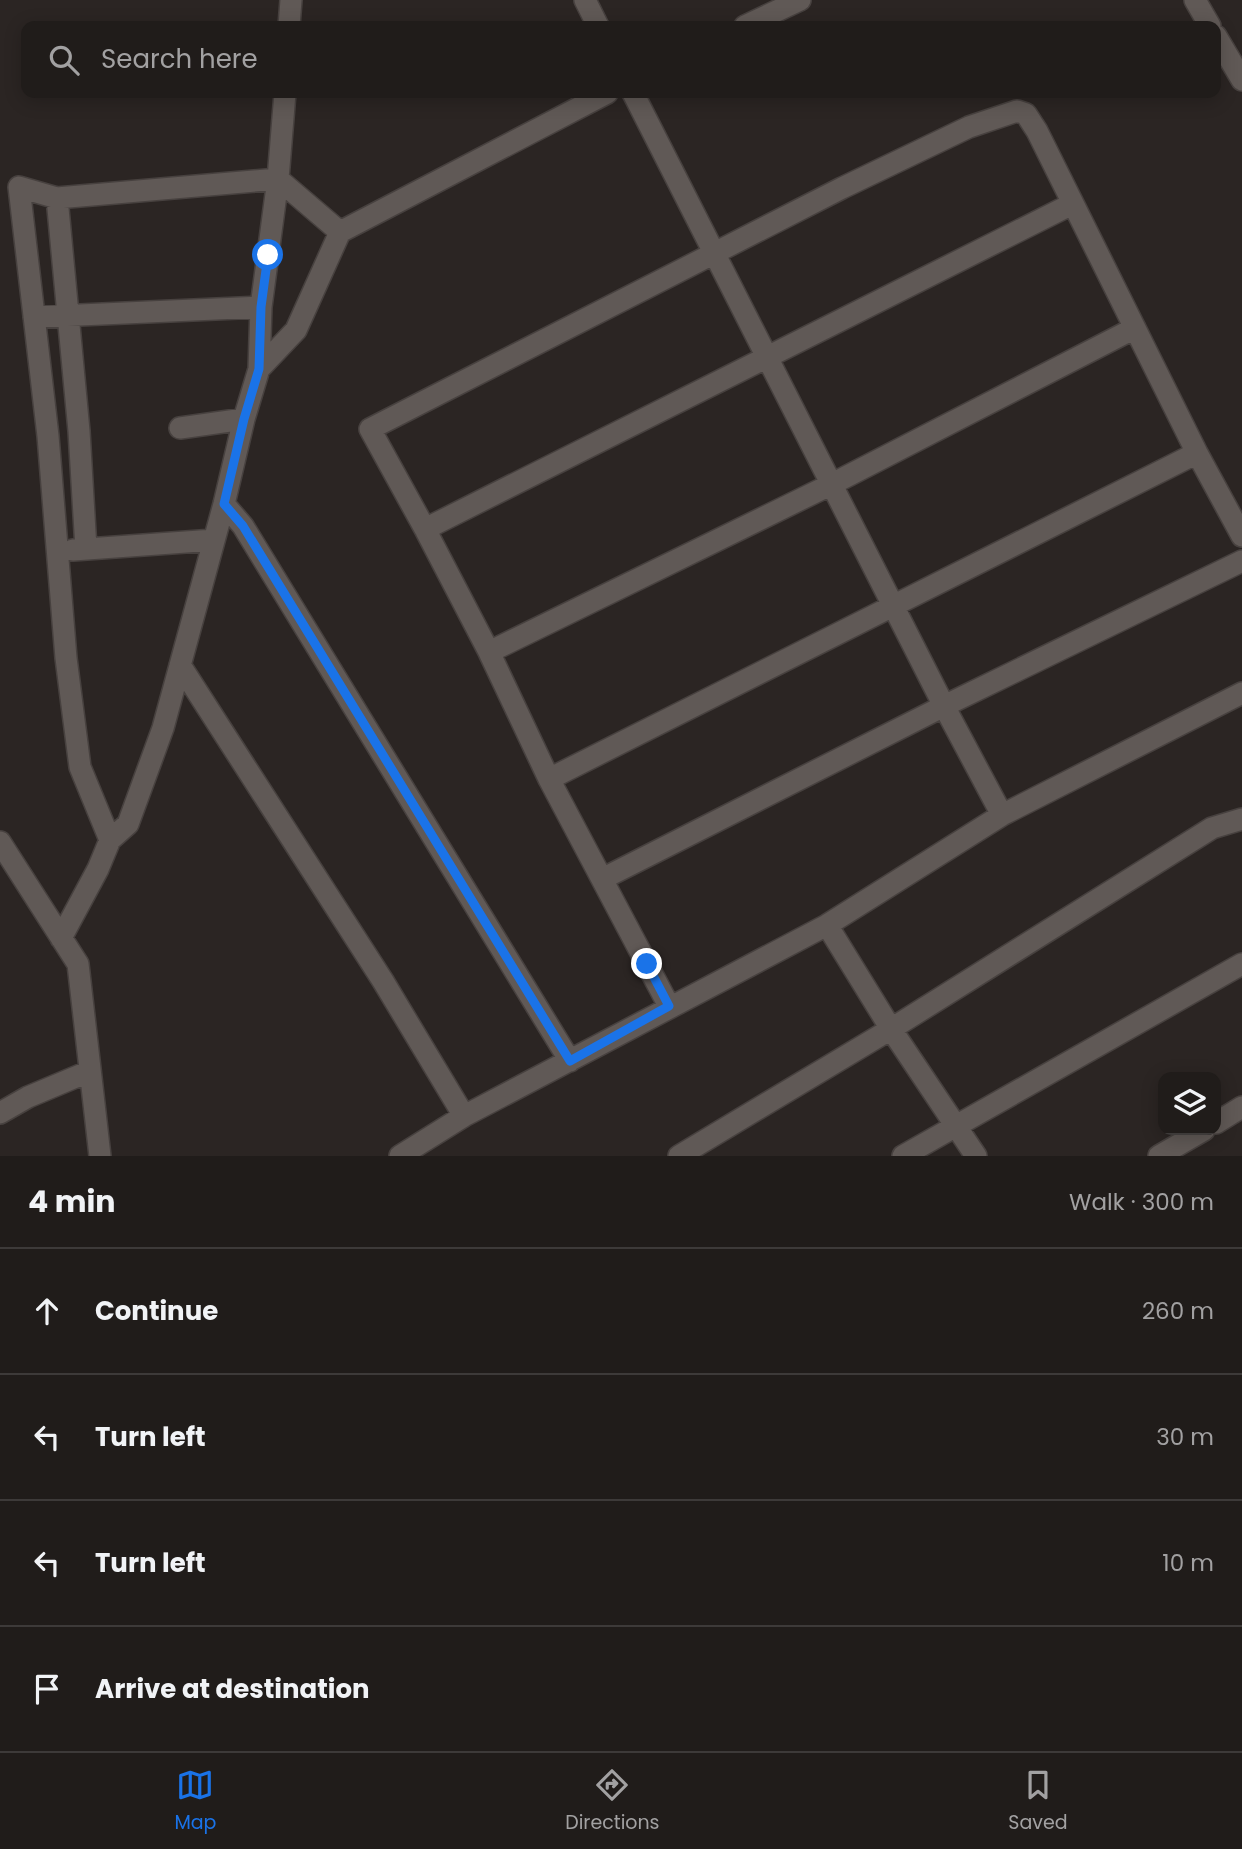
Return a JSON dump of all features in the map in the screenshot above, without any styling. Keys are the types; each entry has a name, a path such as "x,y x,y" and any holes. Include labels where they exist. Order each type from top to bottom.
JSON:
{"street":[{"path":"289,21 291,0"},
{"path":"585,0 596,21"},
{"path":"756,21 800,0"},
{"path":"1195,0 1207,21"},
{"path":"1221,44 1242,80"},
{"path":"61,938 98,869 110,840 128,824 163,728 224,504 259,369 261,307 278,178 285,98"},
{"path":"259,369 296,330 340,232 597,98"},
{"path":"636,98 1002,815"},
{"path":"669,1006 549,779 489,652 370,429 969,127 1017,111 1026,114 1037,131 1197,453 1242,536"},
{"path":"110,840 80,767 66,658 48,436 19,187 57,198 278,178 340,232"},
{"path":"57,198 86,549"},
{"path":"425,529 1072,204"},
{"path":"34,317 261,307"},
{"path":"489,652 832,484 1135,328"},
{"path":"180,428 244,419"},
{"path":"549,779 1197,453"},
{"path":"224,504 243,526 570,1061"},
{"path":"58,552 214,540"},
{"path":"602,879 944,706 1242,561"},
{"path":"180,665 383,981 464,1116"},
{"path":"400,1156 464,1116 827,925 1002,815 1242,693"},
{"path":"680,1156 891,1029 1212,828 1242,819"},
{"path":"0,842 78,964 100,1156"},
{"path":"827,925 891,1029 976,1156"},
{"path":"903,1156 1242,964"},
{"path":"0,1113 28,1097 90,1071"},
{"path":"1221,1120 1242,1107"},
{"path":"1159,1156 1195,1135"}],"route":[{"path":"268,255 261,307 259,369 224,504 243,526 570,1061 669,1006 647,964"}]}
